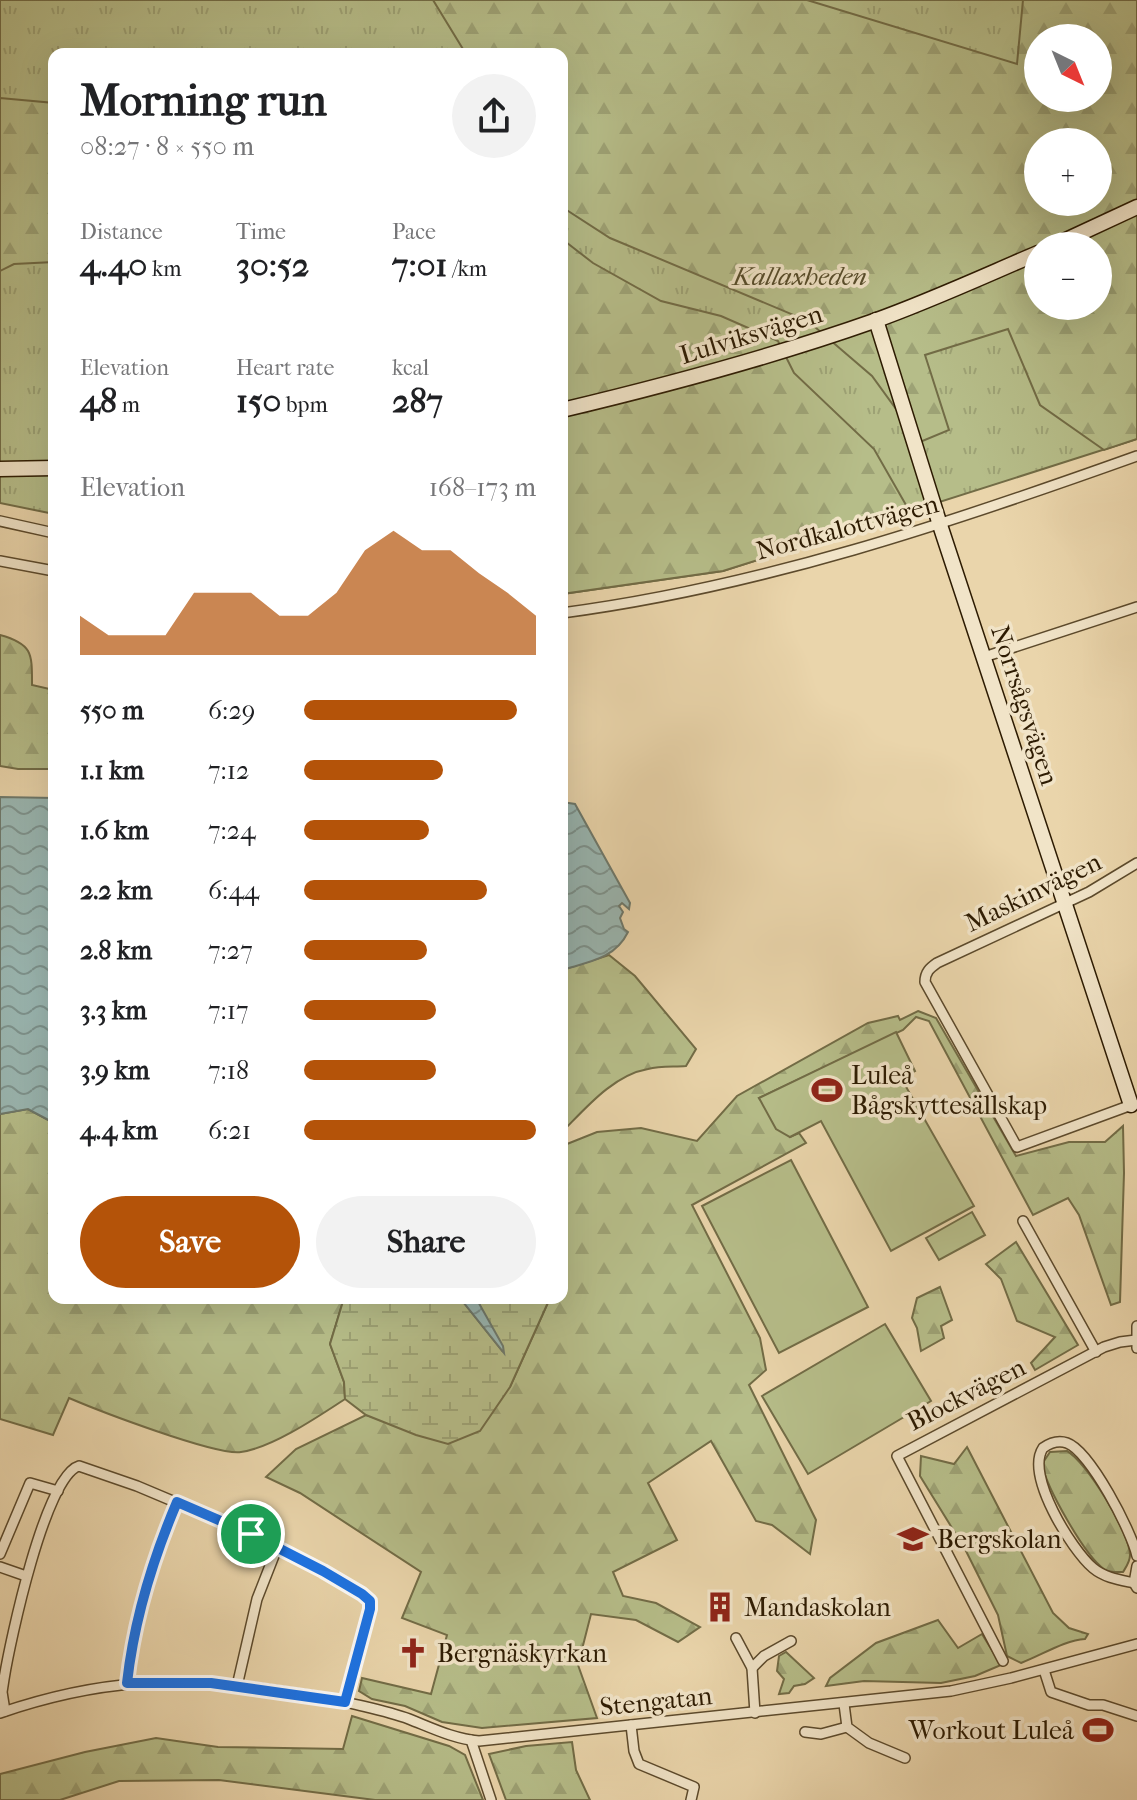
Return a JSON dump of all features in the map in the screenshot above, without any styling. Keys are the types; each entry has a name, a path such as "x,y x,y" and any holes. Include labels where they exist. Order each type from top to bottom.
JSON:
{"street":[{"path":"1083,232 1137,207"},
{"name":"Lulviksvägen","path":"568,409 645,390 876,320 1024,259"},
{"name":"Norrsågsvägen","path":"876,320 940,525 1134,1104"},
{"name":"Nordkalottvägen","path":"568,612 724,583 879,545 1137,456"},
{"path":"0,469 48,468"},
{"path":"0,521 48,532"},
{"path":"0,561 48,570"},
{"path":"984,657 1137,607"},
{"name":"Maskinvägen","path":"1134,1104 1021,1147 1014,1145 925,982 929,969 948,958 1065,903 1137,863"},
{"path":"1023,1221 1096,1352"},
{"path":"1136,1344 1137,1326"},
{"name":"Blockvägen","path":"1003,1661 897,1456 1114,1343 1136,1344"},
{"path":"1137,1556 1134,1542 1117,1509 1081,1454 1066,1442 1043,1448 1037,1463 1038,1474 1052,1508 1093,1568 1108,1577 1136,1585 1137,1566"},
{"path":"345,1702 370,1601 349,1586 277,1548 177,1502 79,1466 67,1473 26,1576 4,1679 2,1712 71,1691 127,1683 195,1682 345,1702 471,1740 491,1800"},
{"path":"0,1554 30,1483 58,1491"},
{"path":"127,1683 141,1603 159,1545 177,1502"},
{"path":"237,1686 257,1599 277,1548"},
{"path":"0,1567 26,1576"},
{"path":"736,1638 752,1668 755,1713"},
{"path":"752,1668 764,1656 791,1641"},
{"name":"Stengatan","path":"471,1740 951,1691 1044,1670 1137,1644"},
{"path":"1044,1670 1051,1692 1137,1716"},
{"path":"844,1704 847,1727 869,1743 905,1758"},
{"path":"631,1725 639,1764 694,1787 691,1800"},
{"path":"805,1732 821,1734 847,1727"}],"green space":[{"name":"Kallaxheden","path":"0,0 1137,0 1137,439 723,571 568,593 568,48 48,48 48,513 0,503"},
{"path":"433,0 807,0 1017,64 1023,0 1137,0 1137,439 1104,450 1040,405 1008,329 925,355 949,430 920,442 872,376 808,321 610,238 568,211 568,48 462,48"},
{"path":"0,98 48,102 48,262 14,264 0,271"},
{"path":"568,244 593,263 661,301 721,316 778,341 794,373 874,449 910,512 723,571 568,593"},
{"path":"0,635 25,647 31,658 32,685 48,689 48,769 0,766"},
{"path":"609,955 635,976 696,1049 686,1066 653,1068 623,1078 600,1094 568,1126 568,968"},
{"path":"918,1011 936,1018 1016,1156 1069,1142 1105,1142 1123,1126 1120,1302 1111,1305 1079,1215 1068,1198 1033,1215 929,1021 916,1017 903,1030 759,1098 790,1137 799,1133 806,1143 692,1205 760,1338 766,1370 749,1385 816,1520 810,1554 772,1525 756,1521 711,1441 648,1483 677,1540 613,1572 623,1596 656,1603 700,1627 678,1642 636,1620 591,1614 578,1665 597,1718 482,1728 442,1722 405,1706 372,1699 359,1691 362,1678 431,1694 447,1635 402,1618 421,1572 300,1493 266,1477 296,1449 366,1415 385,1421 510,1387 547,1304 568,1304 568,1144 597,1132 641,1128 697,1141 737,1096 868,1023 898,1016 900,1020"},
{"path":"896,1032 915,1071 901,1078 974,1206 891,1251 821,1121 790,1137 776,1129 759,1098"},
{"path":"28,1109 48,1120 48,1304 342,1304 330,1344 344,1382 345,1399 281,1438 241,1452 183,1440 69,1398 53,1435 0,1419 0,1114"},
{"path":"791,1160 868,1307 779,1353 702,1206"},
{"path":"972,1212 985,1235 939,1260 926,1238"},
{"path":"1016,1242 1078,1345 1035,1370 1031,1363 1055,1337 1017,1321 1001,1279 986,1264"},
{"path":"940,1287 952,1320 941,1326 944,1338 921,1351 912,1318 917,1298"},
{"path":"342,1304 465,1304 503,1352 479,1304 547,1304 510,1387 480,1431 448,1444 366,1415 345,1399 344,1382 330,1344"},
{"path":"885,1324 931,1401 808,1474 762,1396"},
{"path":"967,1447 1053,1613 1069,1628 1088,1634 1085,1639 1061,1645 1021,1663 1007,1656 998,1615 965,1549 920,1476 921,1456 954,1464"},
{"path":"1067,1451 1095,1482 1123,1531 1130,1555 1123,1572 1109,1571 1096,1562 1067,1520 1051,1488 1042,1464 1050,1452"},
{"path":"938,1620 958,1648 982,1634 1001,1665 975,1676 941,1683 864,1681 826,1686 830,1678 876,1643"},
{"path":"786,1652 814,1678 794,1686 789,1693 779,1694 784,1679 777,1671 779,1656"},
{"path":"352,1716 449,1746 465,1755 483,1800 375,1800 219,1780 119,1781 60,1800 0,1800 0,1774 156,1738 218,1747 343,1749"},
{"path":"572,1742 576,1770 590,1800 506,1800 489,1754 526,1746"}],"water":[{"path":"0,797 48,798 48,1120 28,1109 0,1114"},
{"path":"568,803 575,804 630,903 629,909 622,903 619,906 623,912 620,918 628,932 616,948 591,962 568,968"},
{"path":"465,1304 479,1304 504,1353"}],"place":[{"name":"Luleå Bågskyttesällskap","path":"827,1090"},
{"name":"Bergskolan","path":"913,1539"},
{"name":"Mandaskolan","path":"720,1607"},
{"name":"Bergnäskyrkan","path":"413,1653"},
{"name":"Workout Luleå","path":"1098,1730"}],"route":[{"path":"177,1502 251,1534 323,1571 370,1601 345,1702 211,1683 127,1683 132,1644 149,1573 177,1502"}]}
